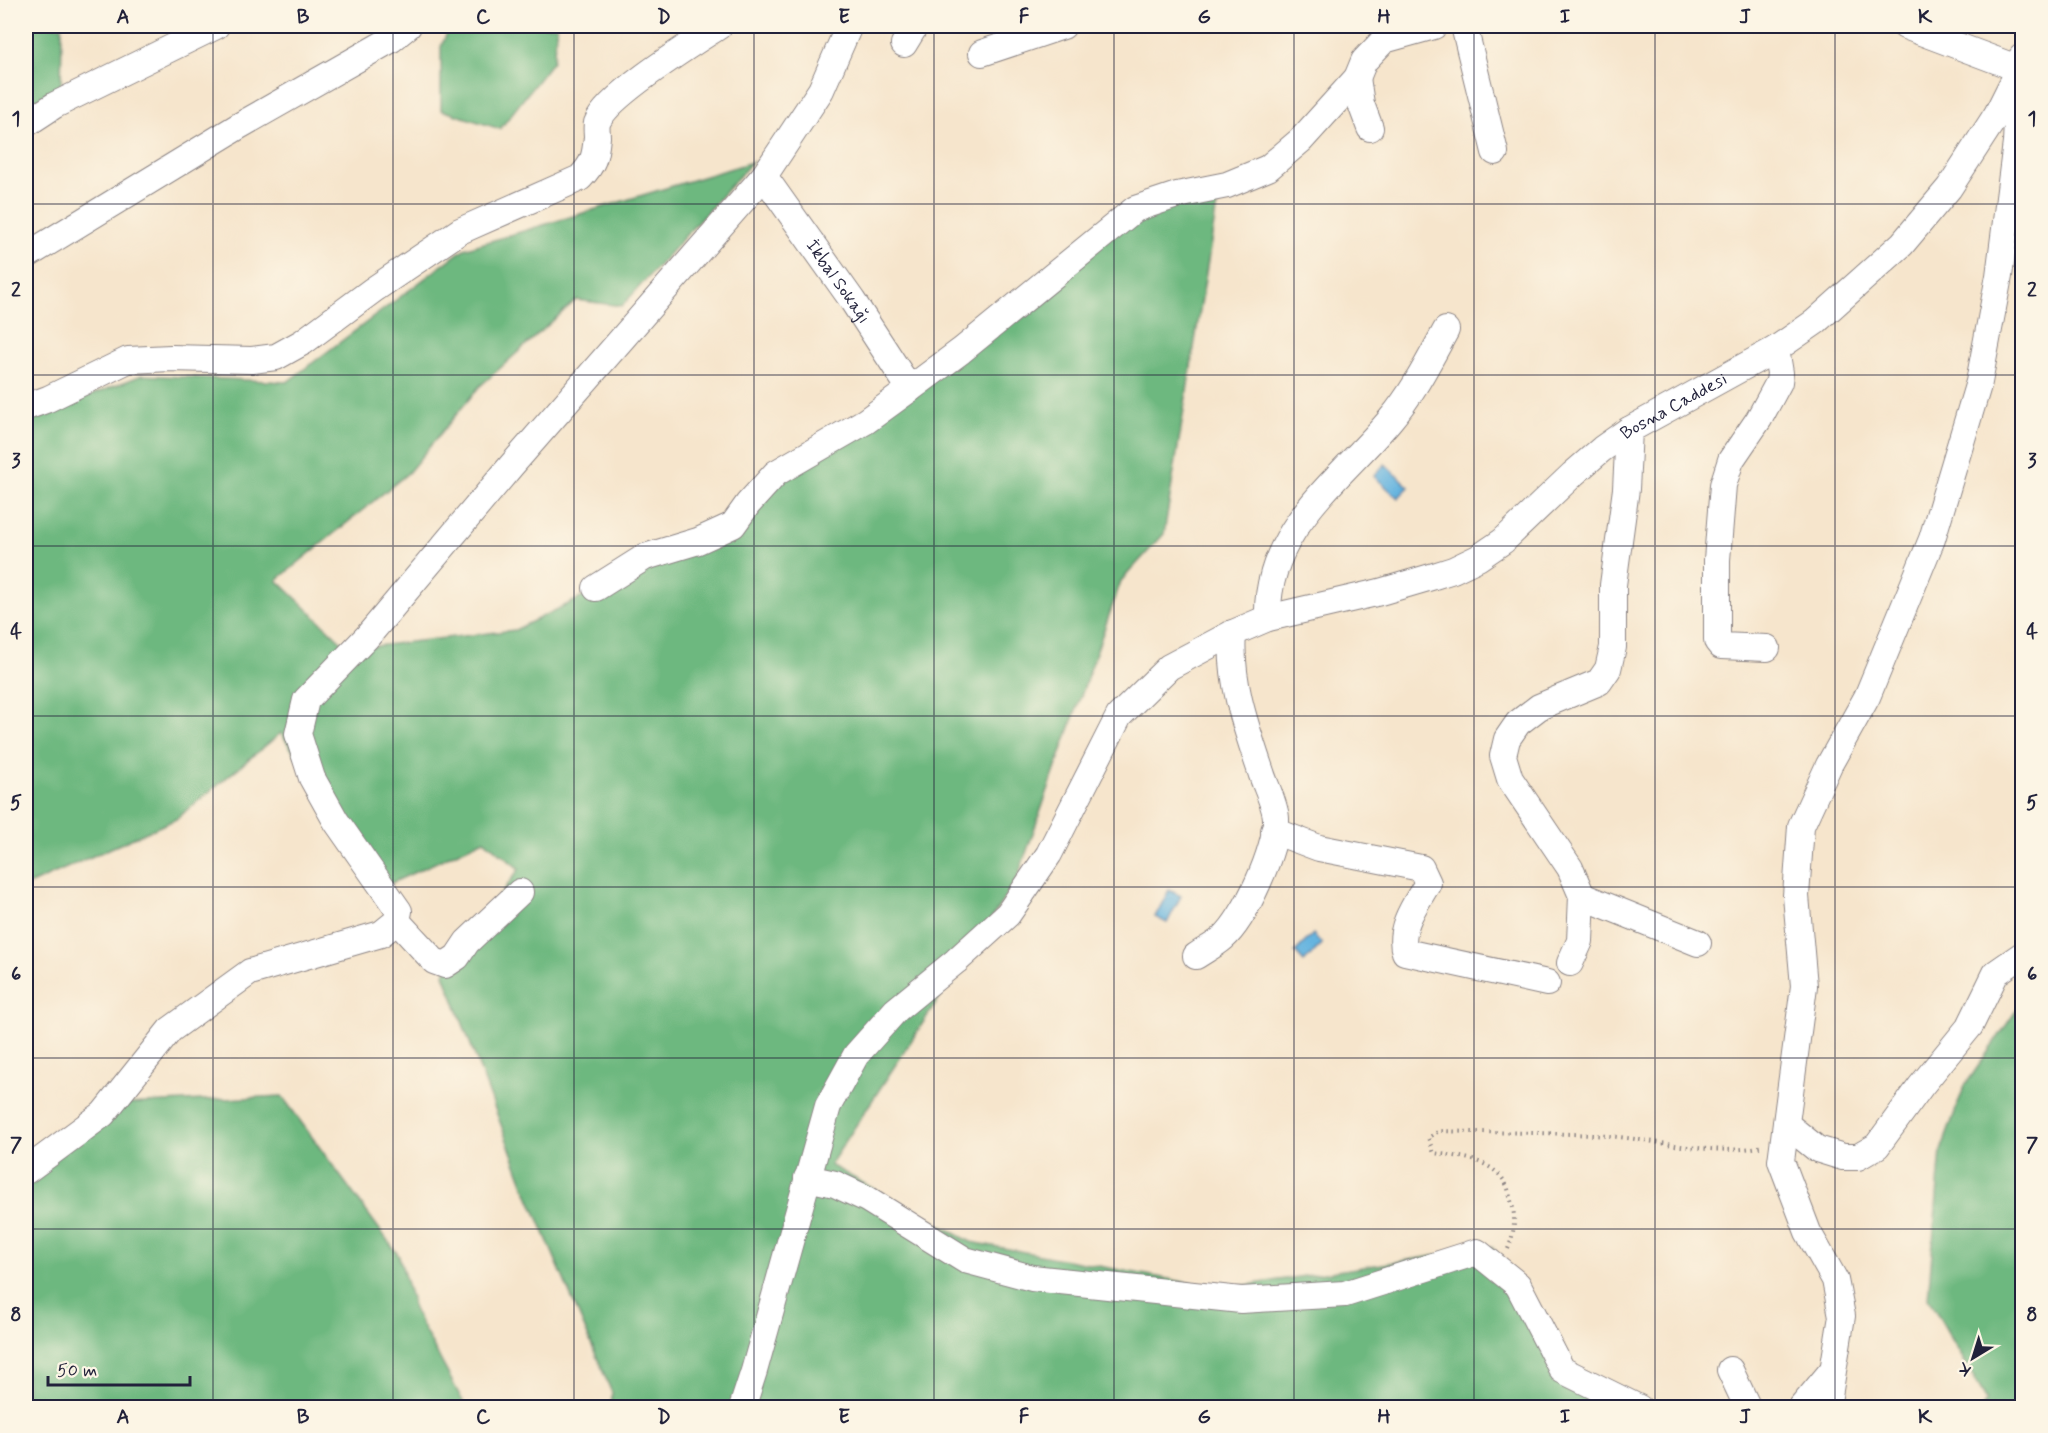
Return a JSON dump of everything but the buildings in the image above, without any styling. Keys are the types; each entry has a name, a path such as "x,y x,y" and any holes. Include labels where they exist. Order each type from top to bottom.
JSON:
{"street":[{"path":"26,124 55,105 216,26"},
{"path":"26,256 239,126 392,39 408,26"},
{"path":"26,407 48,399 128,360 171,358 252,360 276,357 303,342 373,290 460,231 580,178 592,165 597,123 610,106 642,78 719,26"},
{"path":"26,1171 103,1114 170,1030 250,972 381,934 398,921 399,911 336,820 312,778 298,734 306,700 367,638 511,466 764,176 821,90 849,26"},
{"path":"982,53 1063,26"},
{"path":"596,588 645,557 698,541 733,525 748,504 776,473 866,421 961,351 1135,209 1178,195 1227,185 1268,168 1301,140 1357,78 1364,61 1384,40 1434,26"},
{"path":"1464,26 1495,152"},
{"path":"1827,1407 1842,1316 1835,1280 1808,1232 1781,1161 1804,986 1796,896 1801,826 1829,765 1867,697 1928,550 1979,382 1999,276 2016,143 2022,65 1905,26"},
{"name":"Bosna Caddesi","path":"742,1407 828,1106 856,1055 896,1011 1008,914 1049,854 1119,716 1169,668 1233,633 1268,618 1400,586 1453,570 1478,558 1503,541 1573,474 1629,430 1776,349 1815,322 1902,244 1924,219 1974,152 2022,65"},
{"path":"1357,78 1361,104 1370,128"},
{"name":"İkbal Sokağı","path":"764,176 852,300 910,388"},
{"path":"1268,618 1267,600 1274,573 1286,543 1318,497 1389,422 1408,397 1446,330"},
{"path":"1767,648 1721,646 1718,641 1717,560 1723,485 1731,460 1759,419 1779,382 1780,373 1776,349"},
{"path":"1570,963 1580,941 1582,896 1570,868 1510,779 1503,756 1508,739 1518,723 1539,707 1599,682 1608,669 1613,647 1613,585 1626,489 1629,430"},
{"path":"1196,956 1224,937 1255,889 1272,845 1276,817 1238,699 1232,651 1233,633"},
{"path":"1274,831 1319,848 1421,868 1428,883 1411,912 1402,943 1405,952 1547,983"},
{"path":"398,921 434,961 445,964 457,957 466,942 520,892"},
{"path":"1582,896 1698,943"},
{"path":"1785,1132 1817,1149 1843,1157 1858,1157 1877,1146 1921,1086 1970,1026 1996,972 2022,955"},
{"path":"807,1178 835,1184 867,1199 965,1260 1032,1278 1241,1300 1345,1294 1477,1252 1518,1285 1562,1370 1639,1407"},
{"path":"1730,1370 1748,1407"},
{"path":"1801,1407 1832,1372"}],"path":[{"path":"1505,1256 1512,1239 1515,1216 1507,1186 1494,1170 1479,1161 1434,1152 1428,1138 1439,1131 1528,1132 1611,1137 1688,1147 1745,1150 1785,1132"}],"green space":[{"path":"26,26 62,26 61,96 26,119"},
{"path":"450,26 557,26 553,61 500,129 441,110 441,47"},
{"path":"752,162 622,306 576,300 479,387 408,473 277,580 349,649 515,630 710,535 1130,218 1220,186 1164,534 1121,581 1017,879 830,1165 971,1242 1221,1289 1492,1247 1573,1370 1646,1407 611,1407 612,1393 523,1183 444,974 519,869 484,840 381,888 281,733 176,819 26,886 26,421 142,375 287,382 464,249"},
{"path":"2022,1002 2022,1407 1983,1407 1987,1400 1928,1298 1941,1151 1964,1087"},
{"path":"282,1096 399,1256 415,1313 466,1407 26,1408 26,1171 106,1105"}],"water":[{"path":"1385,464 1409,487 1398,498 1374,476"},
{"path":"1169,890 1181,896 1167,923 1155,917"},
{"path":"1313,934 1322,944 1304,962 1295,952"}]}
